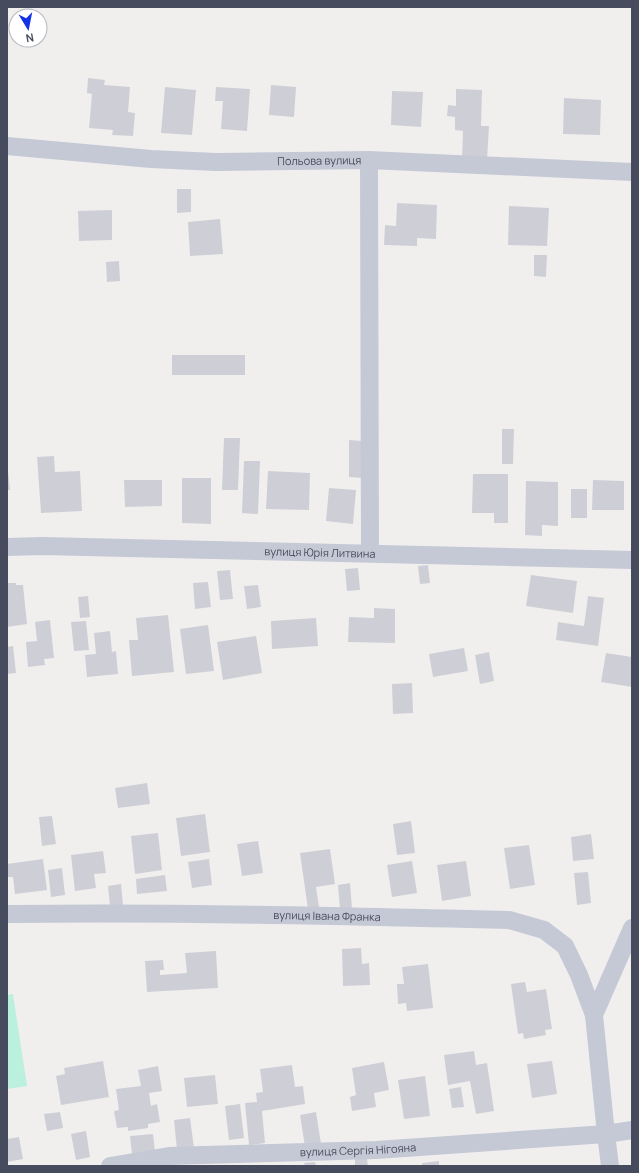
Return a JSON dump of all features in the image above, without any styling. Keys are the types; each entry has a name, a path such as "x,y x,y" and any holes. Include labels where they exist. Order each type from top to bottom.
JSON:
{"street":[{"name":"Польова вулиця","path":"7,146 151,159 216,162 369,160 632,172"},
{"path":"369,160 370,553"},
{"name":"вулиця Юрія Литвина","path":"7,546 632,560"},
{"name":"вулиця Івана Франка","path":"7,914 109,912 207,913 509,920 544,930 566,946 594,1015"},
{"path":"610,1166 594,1015 632,928"},
{"name":"вулиця Сергія Нігояна","path":"110,1166 169,1156 376,1150 606,1134 632,1130"}],"green space":[{"path":"13,994 27,1086 7,1089 7,995"}],"building":[{"path":"88,78 105,80 104,85 130,87 128,112 135,113 133,136 112,135 113,130 89,128 92,94 87,93"},
{"path":"271,85 296,87 294,117 269,115"},
{"path":"165,87 196,90 192,135 161,133"},
{"path":"216,87 250,89 247,131 221,129 223,101 215,101"},
{"path":"456,89 482,90 481,126 489,126 487,160 462,159 463,131 455,130 455,117 447,116 448,105 456,106"},
{"path":"392,91 423,92 421,127 391,125"},
{"path":"564,98 601,100 600,135 563,134"},
{"path":"177,189 191,189 191,212 177,213"},
{"path":"397,203 437,205 436,239 417,238 417,246 384,245 385,225 396,226"},
{"path":"509,206 549,208 547,246 508,245"},
{"path":"112,210 112,240 79,241 78,211"},
{"path":"220,219 223,254 190,256 188,222"},
{"path":"534,255 547,255 546,277 534,276"},
{"path":"119,261 120,281 107,282 106,262"},
{"path":"172,355 245,355 245,375 172,375"},
{"path":"502,429 514,429 513,464 502,464"},
{"path":"224,438 240,438 238,490 222,490"},
{"path":"349,440 362,441 362,478 349,477"},
{"path":"54,456 55,472 80,471 82,511 41,513 37,457"},
{"path":"244,461 260,461 258,514 242,513"},
{"path":"8,471 10,490 7,490"},
{"path":"268,471 310,473 309,510 266,509"},
{"path":"473,474 508,474 508,523 494,523 494,513 472,513"},
{"path":"182,478 211,478 211,524 182,523"},
{"path":"124,480 162,480 162,506 125,507"},
{"path":"593,480 624,481 624,510 592,510"},
{"path":"526,481 558,482 558,526 542,525 542,536 525,535"},
{"path":"329,488 356,490 353,524 326,521"},
{"path":"571,489 587,489 587,518 571,518"},
{"path":"428,565 430,583 420,584 418,566"},
{"path":"358,568 360,590 347,591 345,569"},
{"path":"230,570 233,599 220,600 217,571"},
{"path":"531,575 577,581 573,613 526,606"},
{"path":"208,582 211,607 195,609 193,583"},
{"path":"7,583 23,585 27,624 7,627"},
{"path":"258,585 261,607 247,609 244,586"},
{"path":"88,596 90,617 80,618 78,597"},
{"path":"588,596 604,598 598,646 556,640 558,622 584,626"},
{"path":"374,608 395,609 395,643 348,642 349,617 374,618"},
{"path":"168,615 174,672 132,676 129,640 138,640 136,618"},
{"path":"316,618 318,646 272,649 271,621"},
{"path":"50,620 54,658 44,659 45,665 28,667 26,642 37,641 35,622"},
{"path":"86,621 89,650 74,651 71,622"},
{"path":"208,625 214,671 186,674 180,629"},
{"path":"110,631 112,652 116,651 118,674 87,677 85,655 96,654 94,633"},
{"path":"256,636 262,673 223,680 217,642"},
{"path":"13,646 16,673 7,674 7,647"},
{"path":"464,648 468,671 433,677 429,654"},
{"path":"489,652 494,681 480,684 475,655"},
{"path":"606,653 632,657 632,687 601,682"},
{"path":"412,683 413,713 393,714 392,684"},
{"path":"147,783 150,804 118,808 115,788"},
{"path":"205,814 210,852 181,856 176,818"},
{"path":"52,816 56,844 42,846 39,817"},
{"path":"411,821 415,853 397,855 393,824"},
{"path":"158,833 162,870 135,874 131,836"},
{"path":"591,834 594,859 573,861 571,837"},
{"path":"258,841 263,873 242,876 237,844"},
{"path":"529,845 535,885 510,889 504,848"},
{"path":"330,849 335,884 316,887 319,907 308,909 300,853"},
{"path":"103,851 106,873 94,874 96,888 75,891 71,855"},
{"path":"43,859 47,890 15,894 13,877 7,877 7,864"},
{"path":"209,859 212,885 192,888 188,862"},
{"path":"412,861 417,893 392,897 387,865"},
{"path":"466,861 471,896 442,901 437,865"},
{"path":"62,868 65,895 51,897 48,870"},
{"path":"588,872 591,903 577,905 574,873"},
{"path":"165,875 167,891 137,894 136,879"},
{"path":"350,883 352,909 340,910 338,885"},
{"path":"121,884 123,905 110,906 108,886"},
{"path":"361,948 362,964 369,963 370,985 343,986 342,949"},
{"path":"216,951 218,988 147,992 145,961 163,960 164,970 160,970 160,975 187,973 185,953"},
{"path":"428,964 433,1008 407,1011 406,1003 398,1004 397,984 404,984 402,967"},
{"path":"525,982 527,992 546,989 552,1029 545,1030 546,1035 524,1039 523,1033 518,1034 511,984"},
{"path":"474,1051 476,1065 487,1063 494,1111 476,1114 470,1081 448,1085 444,1055"},
{"path":"103,1061 109,1097 61,1105 56,1076 65,1074 64,1068"},
{"path":"552,1061 557,1094 532,1098 527,1064"},
{"path":"384,1062 389,1090 374,1093 376,1107 352,1111 350,1097 356,1095 352,1068"},
{"path":"292,1065 295,1087 303,1086 305,1104 262,1111 265,1143 249,1145 245,1103 257,1102 256,1093 263,1092 260,1069"},
{"path":"158,1066 162,1091 149,1093 151,1106 157,1104 160,1122 148,1124 148,1128 128,1131 128,1127 117,1128 114,1111 119,1110 116,1089 141,1086 138,1070"},
{"path":"215,1075 218,1104 187,1107 184,1078"},
{"path":"425,1076 430,1116 404,1119 398,1080"},
{"path":"461,1087 464,1107 452,1108 449,1089"},
{"path":"240,1104 244,1138 229,1140 225,1106"},
{"path":"60,1112 63,1128 47,1131 44,1114"},
{"path":"316,1112 321,1144 305,1147 300,1115"},
{"path":"190,1118 194,1148 177,1150 174,1120"},
{"path":"86,1131 90,1157 76,1160 71,1134"},
{"path":"153,1134 155,1151 132,1154 130,1136"},
{"path":"19,1137 23,1159 7,1162 7,1139"},
{"path":"355,1159 367,1159 368,1166 355,1166"},
{"path":"439,1161 439,1166 422,1166 422,1163"},
{"path":"315,1162 316,1166 305,1166 304,1163"}]}
